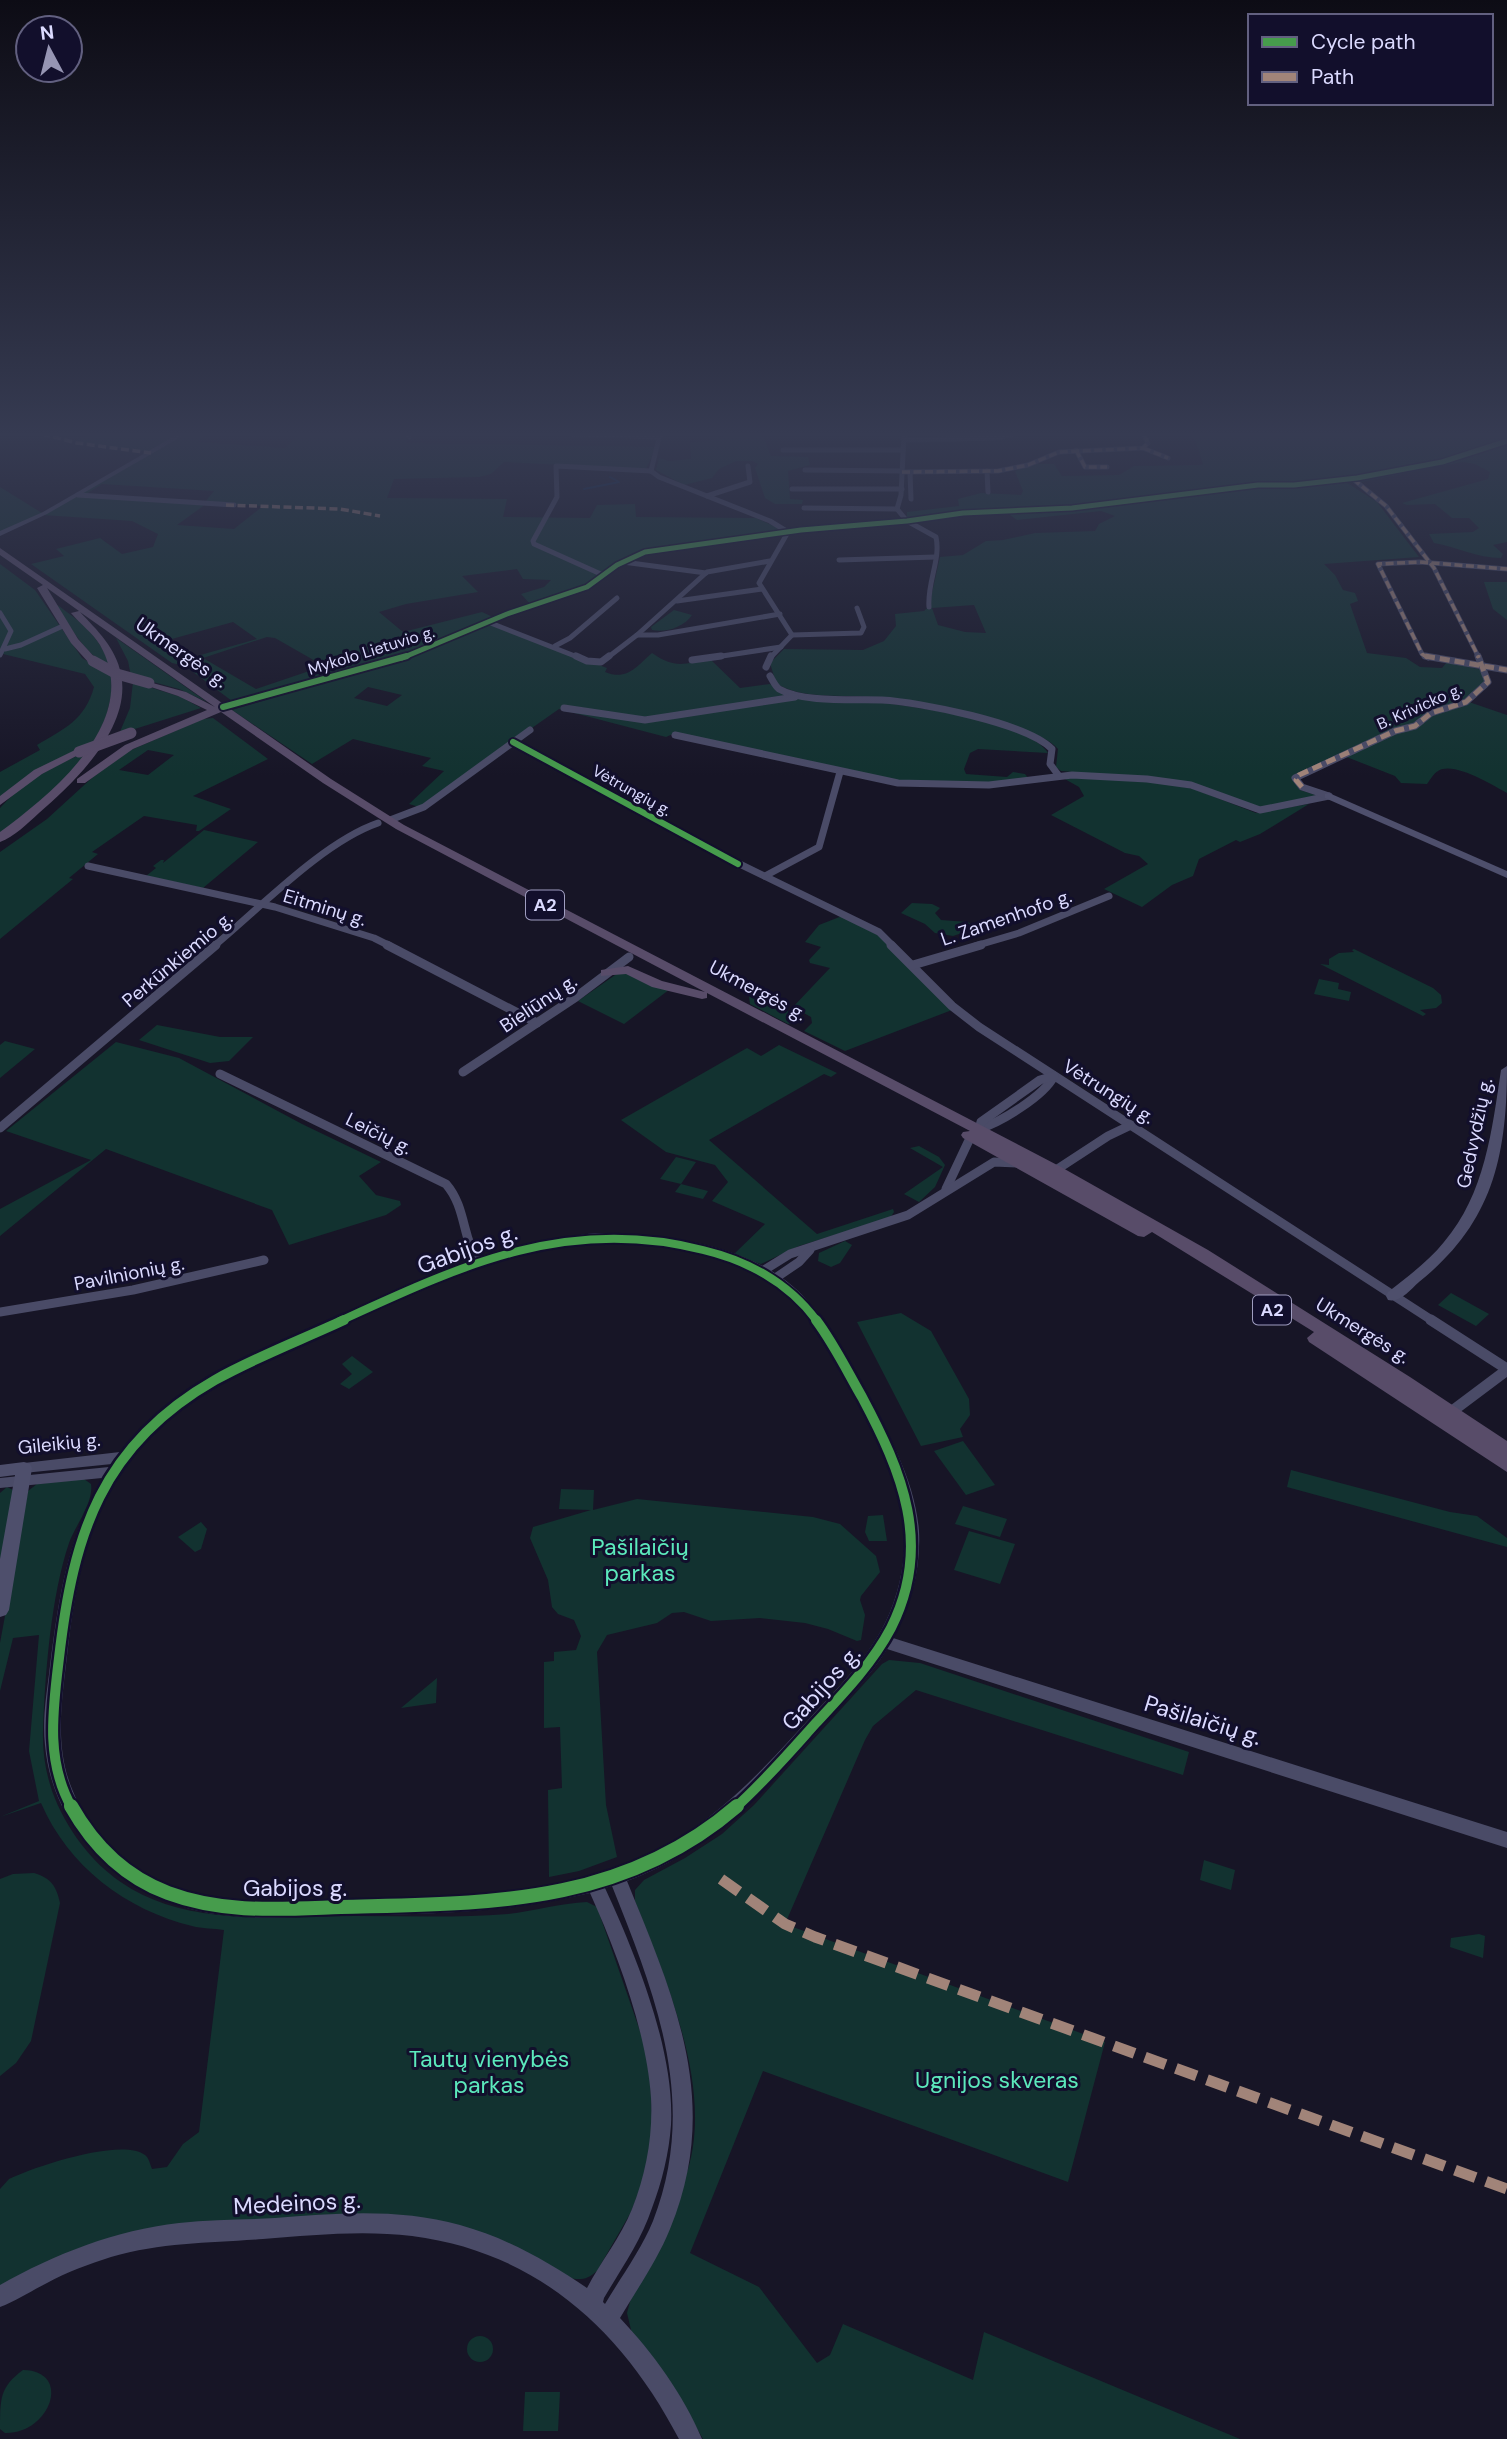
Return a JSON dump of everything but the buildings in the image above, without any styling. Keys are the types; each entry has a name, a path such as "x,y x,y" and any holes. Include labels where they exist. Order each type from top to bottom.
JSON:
{"highway":[{"name":"Ukmergės g.","path":"0,551 82,607 216,709 384,822 975,1133 1028,1168 1451,1412 1507,1450"},
{"name":"A2","path":"0,559 42,588 79,649 93,661 117,674 182,694 216,709"},
{"path":"0,838 46,802 85,763 108,727 117,697 114,664 101,639 83,619 42,588"},
{"path":"81,781 115,733 128,690 126,670 119,651 82,607"},
{"path":"0,802 38,772 79,752 131,733 216,709"},
{"path":"0,847 45,815 81,781 129,747 216,709"},
{"name":"Ukmergės g.","path":"633,952 702,995 975,1133 1056,1170 1202,1254 1374,1369 1507,1465"},
{"path":"606,973 628,970 657,984 702,995"}],"main road":[{"path":"1329,796 1507,875"},
{"name":"Gedvydžių g.","path":"1393,1296 1425,1272 1447,1250 1479,1204 1490,1172 1507,1070"},
{"name":"Gileikių g.","path":"0,1471 23,1475"},
{"path":"0,1610 23,1475"}],"street":[{"path":"543,548 603,575"},
{"name":"Mykolo Lietuvio g.","path":"216,709 384,664 425,650 488,622 594,584 621,562 653,550 669,548"},
{"path":"778,548 760,581 762,589 792,635"},
{"path":"929,607 929,592 938,548"},
{"path":"1418,548 1430,563 1484,667"},
{"path":"839,561 935,557"},
{"path":"621,562 706,573 770,561"},
{"path":"1507,569 1430,563 1378,564 1420,652 1429,658 1507,670"},
{"path":"488,622 555,646 587,661 601,662 637,635 706,573"},
{"path":"677,601 762,589"},
{"path":"555,646 570,638 617,598"},
{"path":"766,667 770,657 792,635 861,633 863,628 857,608"},
{"path":"0,613 10,631 5,649 0,655"},
{"path":"637,635 658,635 780,614"},
{"path":"5,649 17,647 54,627 65,625"},
{"path":"692,660 781,647"},
{"name":"B. Krivicko g.","path":"1329,796 1302,787 1296,780 1299,775 1395,732 1415,726 1431,713 1471,699 1488,682 1484,667"},
{"path":"771,678 780,690 803,696 910,703 1020,731 1049,745 1052,749 1050,764 1059,776"},
{"path":"564,708 645,720 803,696"},
{"name":"Perkūnkiemio g.","path":"2,1125 334,845 361,829 424,807 530,730"},
{"path":"675,735 898,783 954,786 1059,776 1176,782 1255,810 1329,796"},
{"name":"Vėtrungių g.","path":"513,742 713,851 868,926 887,938 971,1022 1507,1370"},
{"path":"765,876 820,847 840,772"},
{"name":"Eitminų g.","path":"88,866 265,905 374,938 537,1023"},
{"name":"L. Zamenhofo g.","path":"913,965 1018,933 1109,896"},
{"name":"Bieliūnų g.","path":"463,1072 537,1023 633,952"},
{"name":"Leičių g.","path":"220,1074 446,1184 460,1199 471,1254 478,1262"},
{"path":"946,1189 975,1133 995,1124 1049,1086 1054,1076"},
{"path":"1056,1170 1108,1136 1131,1125"},
{"path":"768,1275 799,1262 810,1249 900,1219 922,1208 946,1189 994,1162 1012,1162 1028,1168"},
{"name":"Gabijos g.","path":"620,1237 695,1247 768,1275 813,1315 831,1340 885,1442 900,1478 909,1518 911,1556 903,1599 886,1643 860,1675 740,1804 668,1856 617,1878 543,1898 436,1907 240,1909 188,1901 134,1877 116,1863 84,1829 71,1808 54,1760 52,1728 70,1573 84,1528 113,1472 123,1457 166,1413 229,1371 478,1262 558,1240 620,1237"},
{"name":"Pavilnionių g.","path":"0,1312 95,1298 264,1261"},
{"path":"1451,1412 1507,1370"},
{"name":"Gileikių g.","path":"0,1483 23,1475 123,1457"},
{"name":"Gileikių g.","path":"23,1475 113,1472"},
{"name":"Pašilaičių g.","path":"886,1643 1507,1840"},
{"path":"608,2318 661,2225 680,2165 685,2116 684,2083 674,2033 617,1878"},
{"path":"591,2303 640,2212 657,2161 661,2113 657,2060 628,1968 595,1885"},
{"name":"Medeinos g.","path":"0,2297 72,2261 102,2250 158,2236 317,2225 414,2226 478,2242 536,2267 591,2303 608,2318 666,2391 691,2439"}],"green space":[{"path":"61,548 114,548 122,554 149,548 666,548 639,552 614,565 587,586 531,605 521,594 544,587 551,580 523,579 517,569 462,576 478,592 406,604 379,612 403,632 482,612 495,618 422,650 232,701 185,666 172,663 31,564 64,556 56,549","holes":["233,622 257,639 197,656 185,649 173,652 161,642","267,637 275,638 324,666 256,689 203,658"]},
{"path":"975,548 1412,548 1419,557 1324,564 1335,575 1343,590 1355,593 1358,601 1350,604 1367,653 1406,658 1420,667 1442,668 1447,662 1482,670 1485,682 1466,701 1507,715 1507,793 1473,775 1453,769 1438,771 1427,784 1401,783 1395,776 1344,756 1293,779 1300,790 1319,796 1264,809 1188,782 1061,771 1056,767 1058,749 1045,739 999,721 890,699 796,692 776,683 770,663 784,649 863,650 884,641 896,626 895,614 924,611 929,606 940,557 963,555","holes":["974,605 986,633 965,632 938,625 932,608"]},
{"path":"1453,548 1496,548 1503,554 1501,558"},
{"path":"0,564 35,590 82,658 111,675 112,693 106,717 94,743 31,773 0,797 0,772 40,750 37,745 79,716 94,687 85,674 3,654 0,656"},
{"path":"1484,582 1507,582 1507,620 1493,609"},
{"path":"56,604 96,639 110,667 85,647"},
{"path":"674,610 692,615 674,628 652,630 651,627"},
{"path":"490,625 607,668 605,672 613,674 631,671 652,653 673,663 686,664 710,659 740,688 770,684 784,692 883,703 967,717 1004,727 1032,739 1048,753 978,749 970,753 964,769 966,774 1007,777 1013,772 1025,774 1029,779 982,783 894,781 675,733 666,737 559,709 419,807 409,804 444,771 422,766 431,758 353,739 312,764 232,710 412,656","holes":["368,687 402,695 387,706 354,698"]},
{"path":"116,638 207,702 179,689 131,676 128,661"},
{"path":"133,682 181,697 201,708 119,734 130,708"},
{"path":"213,718 268,759 193,796 231,809 199,831 196,831 197,825 144,816 92,852 98,854 69,878 73,879 0,939 0,852 47,819 93,777 131,750 203,719","holes":["148,750 174,755 148,775 119,770"]},
{"path":"89,751 62,783 0,834 0,808 9,798 41,774"},
{"path":"1063,778 1163,783 1194,789 1256,813 1309,804 1260,834 1240,842 1236,840 1199,859 1193,876 1172,885 1142,907 1104,889 1148,864 1139,856 1125,853 1051,815 1084,796 1079,787"},
{"path":"204,830 258,842 203,888 146,876 156,868 153,866 161,860 164,860 163,863"},
{"path":"912,903 932,904 940,908 935,913 941,920 968,922 977,928 953,936 935,933 925,924 901,913"},
{"path":"842,916 878,935 952,1010 845,1051 804,1031 812,1023 811,1017 793,1007 830,968 810,963 809,960 821,947 805,942 819,925"},
{"path":"1354,949 1433,988 1441,995 1442,1003 1436,1008 1420,1010 1426,1014 1423,1016 1320,964 1329,965 1329,959 1339,953 1354,952"},
{"path":"627,972 670,989 624,1024 578,1001 618,973"},
{"path":"1319,979 1339,983 1338,989 1351,992 1349,1001 1314,994"},
{"path":"757,992 763,999 798,1016 799,1021 788,1024 750,1004 749,997"},
{"path":"157,1025 220,1037 253,1037 229,1061 210,1063 139,1040"},
{"path":"5,1041 35,1049 0,1078 0,1045"},
{"path":"116,1042 179,1058 302,1124 381,1162 359,1176 376,1195 400,1201 401,1205 386,1215 289,1245 272,1210 106,1149 0,1236 0,1209 91,1160 6,1131"},
{"path":"779,1045 837,1073 831,1077 824,1074 709,1140 817,1234 893,1209 894,1212 890,1218 799,1246 761,1264 733,1255 765,1224 712,1201 728,1182 715,1165 666,1152 621,1120 747,1048 761,1056"},
{"path":"919,1146 939,1157 945,1165 935,1187 919,1202 904,1194 943,1167 910,1148"},
{"path":"676,1157 696,1162 681,1184 660,1179"},
{"path":"681,1184 708,1191 703,1199 675,1192"},
{"path":"845,1241 852,1245 840,1263 831,1267 818,1261 819,1253"},
{"path":"1451,1293 1489,1314 1476,1326 1438,1305"},
{"path":"901,1313 931,1331 969,1399 970,1415 960,1429 963,1437 921,1446 857,1322"},
{"path":"352,1356 373,1372 349,1389 340,1384 352,1374 342,1364"},
{"path":"963,1441 995,1485 966,1495 934,1451"},
{"path":"1291,1470 1450,1512 1477,1516 1507,1538 1507,1547 1287,1487"},
{"name":"Tautų vienybės parkas","path":"84,1479 91,1484 90,1498 69,1543 53,1611 45,1685 43,1745 46,1771 59,1807 72,1831 99,1864 129,1887 163,1903 198,1912 236,1916 470,1916 508,1914 587,1902 597,1907 649,2057 653,2136 643,2181 631,2212 597,2271 587,2278 568,2278 486,2237 212,2223 0,2288 0,2189 9,2179 57,2161 117,2149 134,2150 145,2155 152,2169 167,2167 183,2144 199,2132 224,1930 196,1927 168,1919 122,1897 83,1865 67,1847 41,1803 0,1817 39,1801 29,1751 39,1635 13,1638 0,1691 0,1643 28,1491 37,1484"},
{"path":"7,1487 13,1490 0,1573 0,1493"},
{"name":"Pašilaičių parkas","path":"561,1489 594,1490 593,1510 637,1499 813,1517 840,1524 876,1556 880,1572 861,1596 865,1615 861,1640 857,1641 805,1623 760,1618 711,1621 684,1612 672,1613 657,1623 607,1635 597,1652 606,1805 617,1857 579,1871 549,1877 548,1790 562,1788 560,1727 544,1728 544,1662 554,1661 554,1652 576,1650 581,1636 574,1620 558,1614 552,1607 548,1580 530,1538 533,1527 591,1510 559,1509"},
{"path":"963,1506 1007,1519 1000,1537 955,1524"},
{"path":"883,1515 887,1541 869,1541 865,1532 868,1516"},
{"path":"201,1522 207,1529 201,1549 195,1552 178,1537"},
{"path":"969,1531 1015,1544 1000,1584 954,1570"},
{"name":"Ugnijos skveras","path":"889,1660 920,1663 1189,1752 1183,1775 916,1690 873,1726 865,1740 785,1924 1105,2042 1068,2182 763,2071 690,2253 759,2287 817,2363 830,2355 843,2324 973,2380 984,2332 1240,2439 703,2439 674,2388 632,2334 627,2313 632,2294 685,2178 693,2145 695,2110 683,2037 635,1901 635,1890 644,1880 722,1834 754,1805 882,1664"},
{"path":"437,1678 436,1703 401,1708"},
{"path":"1204,1860 1235,1870 1231,1890 1200,1880"},
{"path":"34,1873 45,1877 52,1884 60,1903 31,2041 16,2063 0,2076 0,1879 13,1874"},
{"path":"1479,1934 1485,1936 1483,1958 1450,1947 1451,1938"},
{"path":"480,2336 489,2340 493,2349 489,2358 480,2362 471,2358 467,2349 471,2340"},
{"path":"23,2370 38,2373 48,2380 50,2402 44,2414 34,2424 21,2431 5,2433 0,2429 3,2394 15,2376"},
{"path":"525,2392 560,2392 558,2431 523,2431"}],"marked path":[{"path":"1302,787 1296,780 1299,775 1395,731 1415,726 1431,713 1466,702 1488,682 1484,667 1434,568 1418,548"},
{"path":"1507,569 1402,561 1378,564 1422,654 1429,658 1507,670"},
{"path":"721,1879 785,1924 815,1937 1507,2189"}],"cycle path":[{"path":"223,707 367,669 425,650 507,614 587,587 617,565 645,552 675,548"},
{"path":"513,742 738,864"},
{"path":"595,1237 668,1242 742,1262 764,1272 795,1295 832,1343 886,1444 909,1509 911,1555 901,1605 880,1647 866,1666 772,1772 723,1818 682,1846 639,1868 596,1884 506,1901 459,1905 276,1910 212,1906 191,1901 140,1880 118,1864 81,1824 68,1800 58,1774 52,1723 64,1618 75,1558 95,1503 128,1452 150,1428 191,1395 258,1358 459,1269 526,1248 595,1237"}]}
